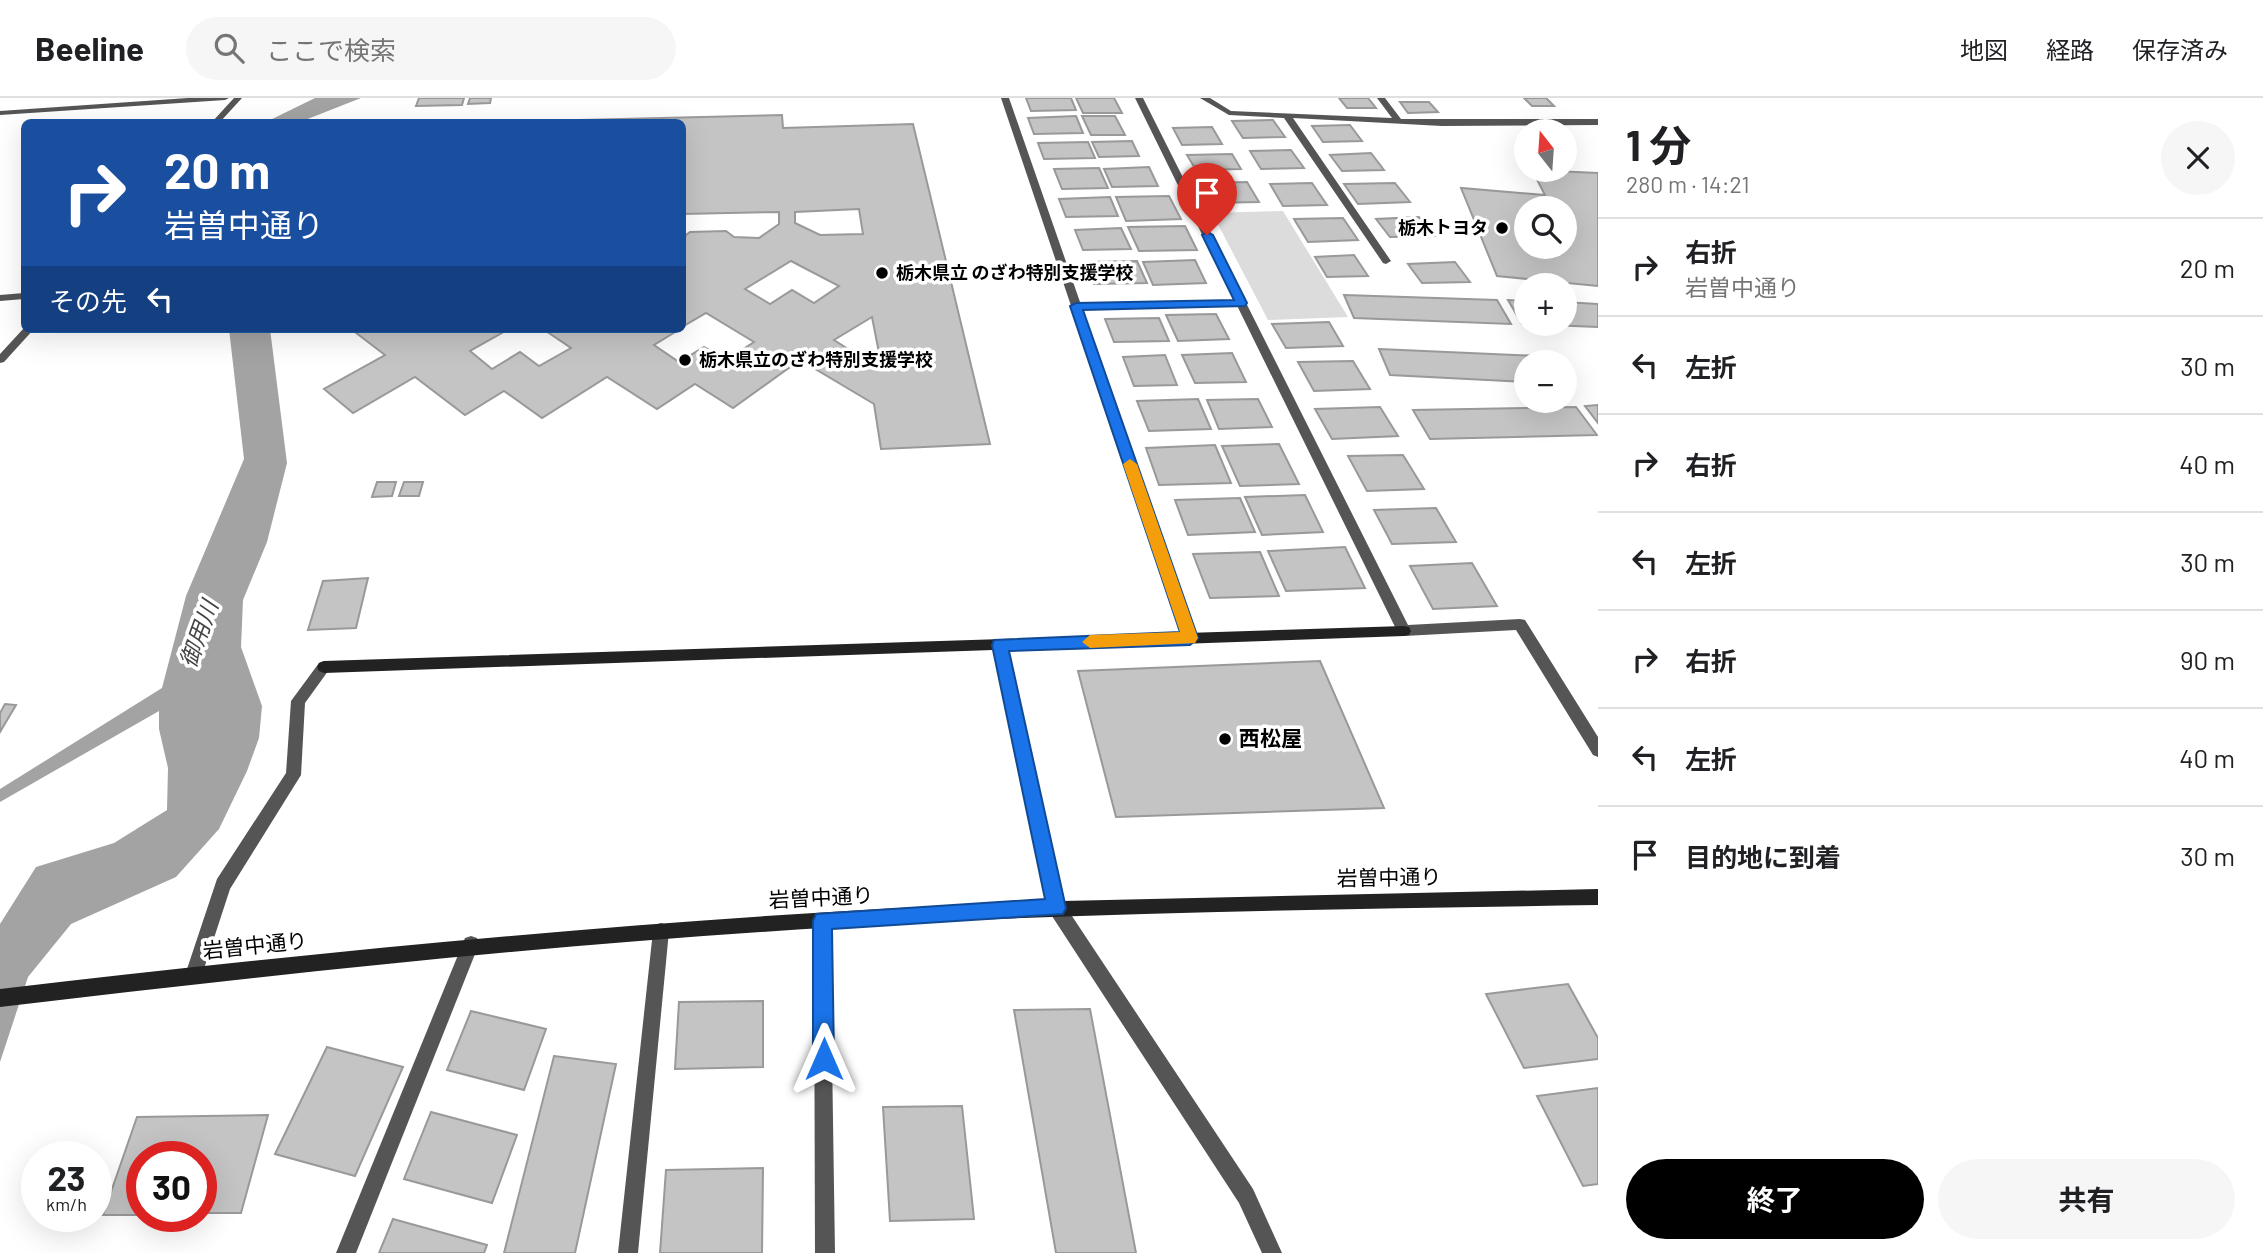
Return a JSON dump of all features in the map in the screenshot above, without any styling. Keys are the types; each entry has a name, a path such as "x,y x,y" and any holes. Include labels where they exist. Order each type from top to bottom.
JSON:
{"street":[{"path":"0,113 225,98"},
{"path":"219,119 238,98"},
{"path":"1005,98 1190,638"},
{"path":"1139,98 1404,631"},
{"path":"1204,98 1229,113 1399,121 1598,122"},
{"path":"1381,98 1399,121"},
{"path":"1287,116 1386,261"},
{"path":"0,298 21,296"},
{"path":"1076,306 1241,303"},
{"path":"0,360 25,333"},
{"path":"194,975 223,885 293,775 298,701 324,667 1404,631 1520,624 1598,750"},
{"path":"999,645 1056,908 1239,1185 1272,1253"},
{"name":"岩曽中通り","path":"0,998 471,944 662,931 1056,908 1598,897"},
{"path":"822,921 825,1253"},
{"path":"628,1253 662,931"},
{"path":"346,1253 471,944"}],"shaded area":[{"path":"1283,211 1348,317 1268,320 1212,213"}],"water":[{"path":"315,98 361,98 308,119 272,119"},
{"name":"御用川","path":"229,333 271,333 287,463 267,542 243,600 241,647 262,706 259,738 247,771 219,829 176,877 71,924 28,977 0,1062 0,924 36,867 114,843 167,810 168,768 159,729 159,711 0,802 0,789 162,688 186,596 244,459"}],"building":[{"path":"419,98 464,98 462,105 416,106"},
{"path":"470,98 491,98 490,103 468,104"},
{"path":"1026,98 1071,98 1076,110 1031,111"},
{"path":"1076,98 1114,98 1122,113 1083,113"},
{"path":"1339,98 1368,98 1376,108 1347,108"},
{"path":"1524,98 1546,98 1554,106 1532,106"},
{"path":"1400,102 1429,102 1438,112 1408,113"},
{"name":"栃木県立 のざわ特別支援学校","path":"782,115 783,128 913,124 990,444 881,449 874,404 800,360 733,408 695,384 657,409 607,377 542,418 504,391 465,415 415,377 353,413 324,389 385,355 356,333 502,333 470,351 492,369 520,352 539,366 571,348 549,333 674,333 654,345 679,362 704,347 726,360 754,342 706,313 686,325 686,235 690,232 726,231 734,237 759,238 779,224 779,212 686,214 686,119 620,119","holes":["859,209 863,234 820,235 795,223 795,212","791,261 839,286 814,303 792,290 770,304 745,289","872,317 880,358 864,359 834,340"]},
{"path":"1076,116 1083,133 1034,134 1028,118"},
{"path":"1082,116 1115,116 1125,135 1091,135"},
{"path":"1273,120 1285,137 1243,138 1232,121"},
{"path":"1350,125 1362,141 1323,142 1312,126"},
{"path":"1212,127 1222,144 1182,145 1173,128"},
{"path":"1132,141 1139,156 1099,157 1092,142"},
{"path":"1088,142 1095,158 1044,159 1038,143"},
{"path":"1291,150 1304,168 1261,169 1250,151"},
{"path":"1371,153 1384,170 1342,171 1330,155"},
{"path":"1232,154 1241,169 1196,170 1187,155"},
{"path":"1149,167 1158,186 1112,187 1104,169"},
{"path":"1099,168 1108,188 1062,189 1054,169"},
{"name":"栃木トヨタ","path":"1577,172 1598,173 1598,286 1577,284 1577,273 1514,273 1514,278 1497,276 1461,188 1545,195 1538,182 1577,182"},
{"path":"1247,182 1259,202 1208,203 1198,183"},
{"path":"1312,183 1327,205 1283,206 1270,184"},
{"path":"1395,183 1410,202 1358,204 1344,184"},
{"path":"1169,196 1181,219 1126,221 1116,197"},
{"path":"1110,197 1118,216 1066,217 1059,199"},
{"path":"1419,217 1434,236 1390,237 1376,219"},
{"path":"1343,218 1358,240 1308,242 1294,219"},
{"path":"1185,226 1197,250 1139,251 1128,227"},
{"path":"1121,228 1131,249 1083,250 1075,230"},
{"path":"1354,255 1368,276 1327,277 1315,257"},
{"path":"1195,260 1206,283 1153,285 1143,262"},
{"path":"1137,261 1147,283 1094,284 1086,262"},
{"path":"1455,262 1470,282 1422,283 1408,264"},
{"path":"1344,295 1497,300 1511,324 1354,318"},
{"path":"1577,303 1598,304 1598,327 1577,326"},
{"path":"1216,314 1229,339 1178,341 1166,315"},
{"path":"1159,318 1169,341 1114,342 1105,319"},
{"path":"1329,322 1343,346 1286,348 1272,324"},
{"path":"1379,349 1514,355 1514,381 1390,375"},
{"path":"1232,353 1246,382 1195,383 1182,355"},
{"path":"1165,355 1177,385 1134,386 1123,357"},
{"path":"1353,361 1370,389 1314,391 1298,362"},
{"path":"1198,399 1211,429 1149,431 1137,401"},
{"path":"1258,399 1272,427 1219,429 1207,400"},
{"path":"1598,405 1598,423 1585,406"},
{"path":"1380,407 1398,436 1332,439 1315,409"},
{"path":"1514,408 1514,413 1577,413 1577,408 1597,435 1430,439 1413,410"},
{"path":"1279,444 1299,484 1240,486 1222,446"},
{"path":"1215,445 1231,483 1159,485 1146,448"},
{"path":"1403,455 1424,489 1367,491 1348,456"},
{"path":"377,482 396,482 392,496 372,497"},
{"path":"404,482 423,482 419,496 399,496"},
{"path":"1305,495 1323,532 1262,535 1245,497"},
{"path":"1240,498 1255,532 1188,535 1175,500"},
{"path":"1436,508 1456,542 1392,544 1374,510"},
{"path":"1345,547 1365,588 1286,591 1268,551"},
{"path":"1260,552 1279,596 1210,598 1193,554"},
{"path":"1472,563 1497,606 1433,609 1410,566"},
{"path":"368,578 356,628 308,630 323,581"},
{"name":"西松屋","path":"1320,661 1384,808 1116,817 1078,671"},
{"path":"5,704 16,705 0,732 0,713"},
{"path":"1568,984 1598,1038 1598,1059 1524,1068 1486,994"},
{"path":"763,1001 763,1067 675,1069 679,1002"},
{"path":"1090,1009 1136,1253 1056,1253 1014,1010"},
{"path":"471,1011 546,1029 524,1090 447,1070"},
{"path":"327,1047 403,1067 355,1176 275,1154"},
{"path":"554,1056 616,1064 575,1253 504,1253"},
{"path":"1598,1088 1598,1184 1583,1186 1537,1096"},
{"path":"962,1106 974,1219 890,1221 883,1107"},
{"path":"431,1112 517,1135 492,1203 404,1179"},
{"path":"268,1115 241,1213 217,1213 217,1141 129,1141 137,1117"},
{"path":"126,1149 126,1215 112,1215 112,1189"},
{"path":"763,1168 762,1253 660,1253 666,1170"},
{"path":"393,1219 487,1245 484,1253 379,1253"}],"slow traffic":[{"path":"1090,642 1190,638 1130,464"}],"place":[{"name":"栃木トヨタ","path":"1502,228"},
{"name":"栃木県立 のざわ特別支援学校","path":"882,273"},
{"name":"栃木県立のざわ特別支援学校","path":"685,360"},
{"name":"西松屋","path":"1225,739"}],"route":[{"path":"824,1059 822,921 1056,908 999,645 1190,638 1076,306 1241,303 1207,235"}]}
